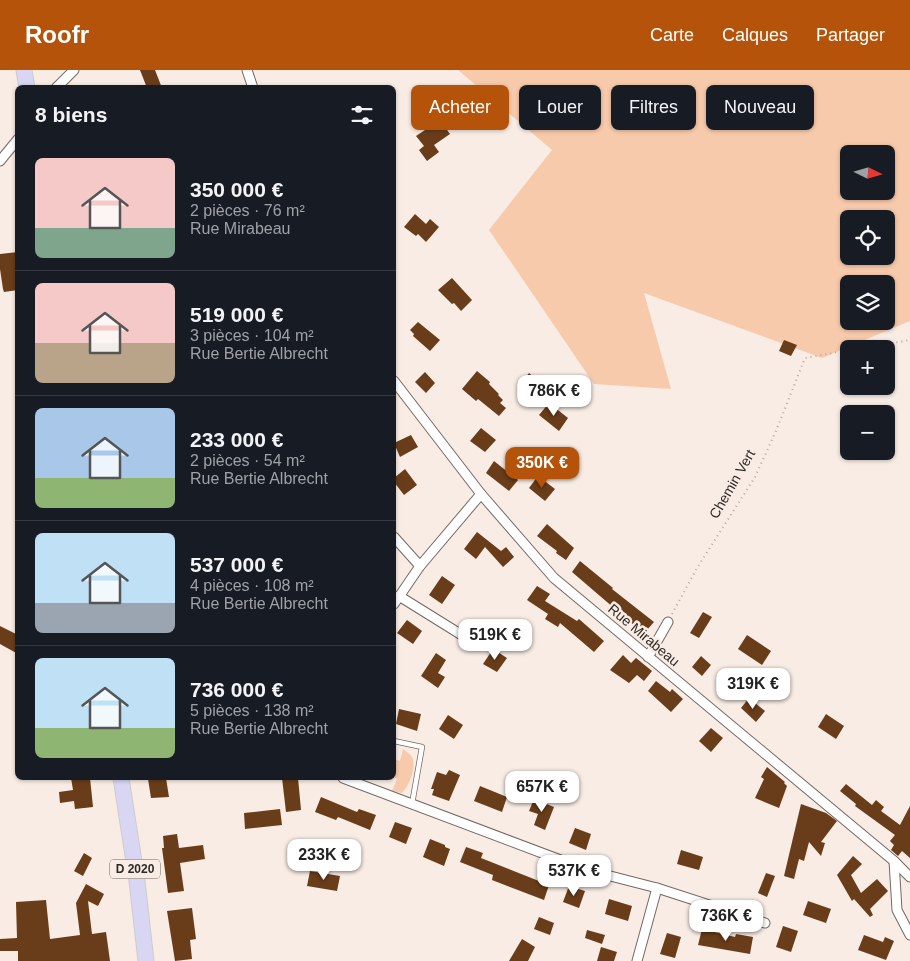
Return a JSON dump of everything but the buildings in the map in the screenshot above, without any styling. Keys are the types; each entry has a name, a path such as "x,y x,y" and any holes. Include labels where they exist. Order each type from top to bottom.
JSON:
{"main road":[{"path":"24,70 26,85"},
{"name":"D 2020","path":"121,780 137,881 146,961"}],"street":[{"path":"59,85 74,70"},
{"path":"248,70 252,85"},
{"path":"0,161 15,143"},
{"name":"Rue Mirabeau","path":"396,384 481,494 554,578 894,861 910,877"},
{"path":"473,642 397,600 420,566 481,494"},
{"path":"396,539 420,566"},
{"path":"648,656 668,622"},
{"path":"349,780 586,870 657,888 765,923"},
{"path":"894,861 897,910 910,935"},
{"path":"637,961 657,888"}],"lane":[{"path":"396,741 422,747 412,804"}],"path":[{"path":"895,343 910,340"},
{"name":"Chemin Vert","path":"668,622 697,568 755,477 776,431 805,358 840,352"}],"shaded area":[{"path":"458,70 910,70 910,321 895,327 895,275 840,275 840,330 889,330 865,340 840,340 840,350 822,358 644,293 671,389 594,384 489,230 552,150 528,130 601,130 601,85 519,85 519,122 509,113 509,85 476,85"},
{"path":"403,749 412,757 414,766 410,781 402,793 392,791 397,779 396,760 400,761"}]}
